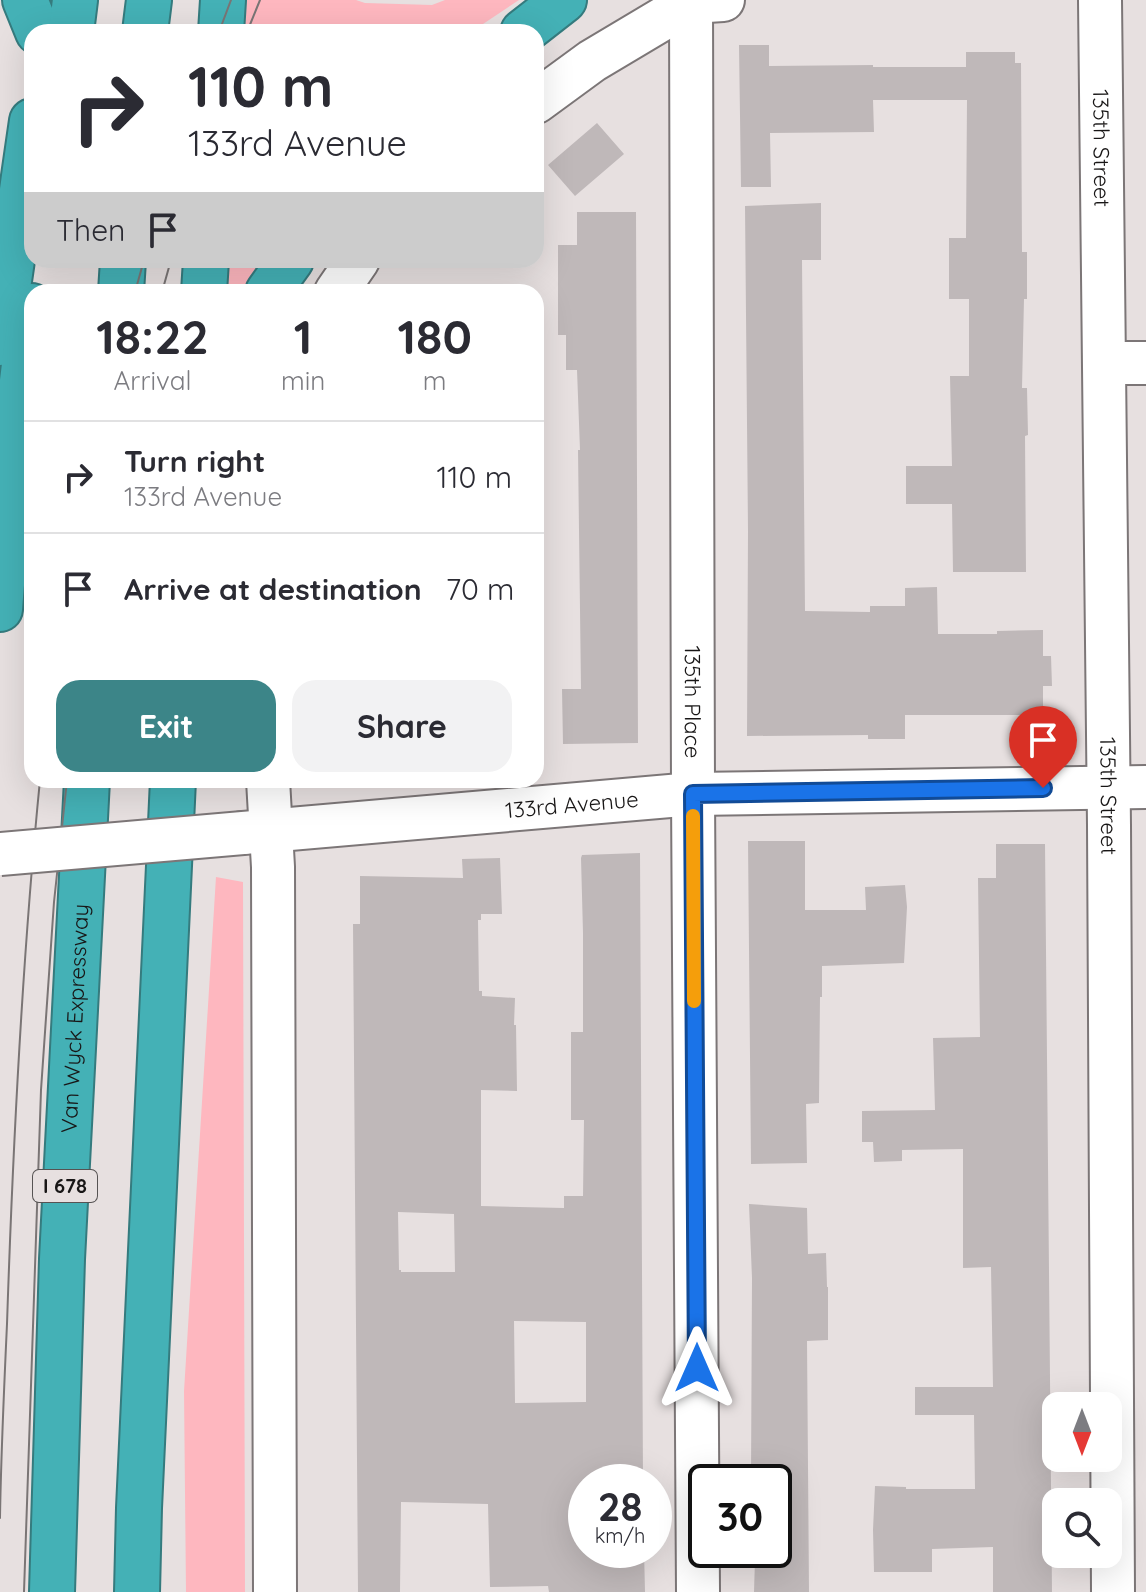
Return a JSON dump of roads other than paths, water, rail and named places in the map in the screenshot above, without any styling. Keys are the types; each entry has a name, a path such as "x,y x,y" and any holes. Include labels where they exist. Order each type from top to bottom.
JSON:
{"highway":[{"path":"0,13 11,0"},
{"path":"25,0 35,24"},
{"path":"72,24 75,0"},
{"path":"146,24 149,0"},
{"path":"222,24 223,0"},
{"path":"533,24 564,0"},
{"path":"0,343 24,176"},
{"path":"0,609 9,491 24,361"},
{"name":"Van Wyck Expressway","path":"52,1592 62,1259 87,788"},
{"path":"137,1592 173,788"}],"street":[{"name":"135th Street","path":"1100,0 1104,363 1127,787 1113,1592"},
{"path":"544,96 592,61 707,1"},
{"name":"135th Place","path":"698,1592 693,794 707,1"},
{"path":"1104,363 1146,363"},
{"name":"133rd Avenue","path":"0,854 693,794 1127,787"},
{"path":"266,788 257,832 273,867 275,1592"}],"tram line":[{"path":"222,24 231,0"},
{"path":"250,24 260,0"},
{"path":"137,284 142,268"},
{"path":"164,284 169,268"},
{"path":"0,1518 19,1052 39,788"},
{"path":"24,1592 41,1090 54,902 66,788"}]}
